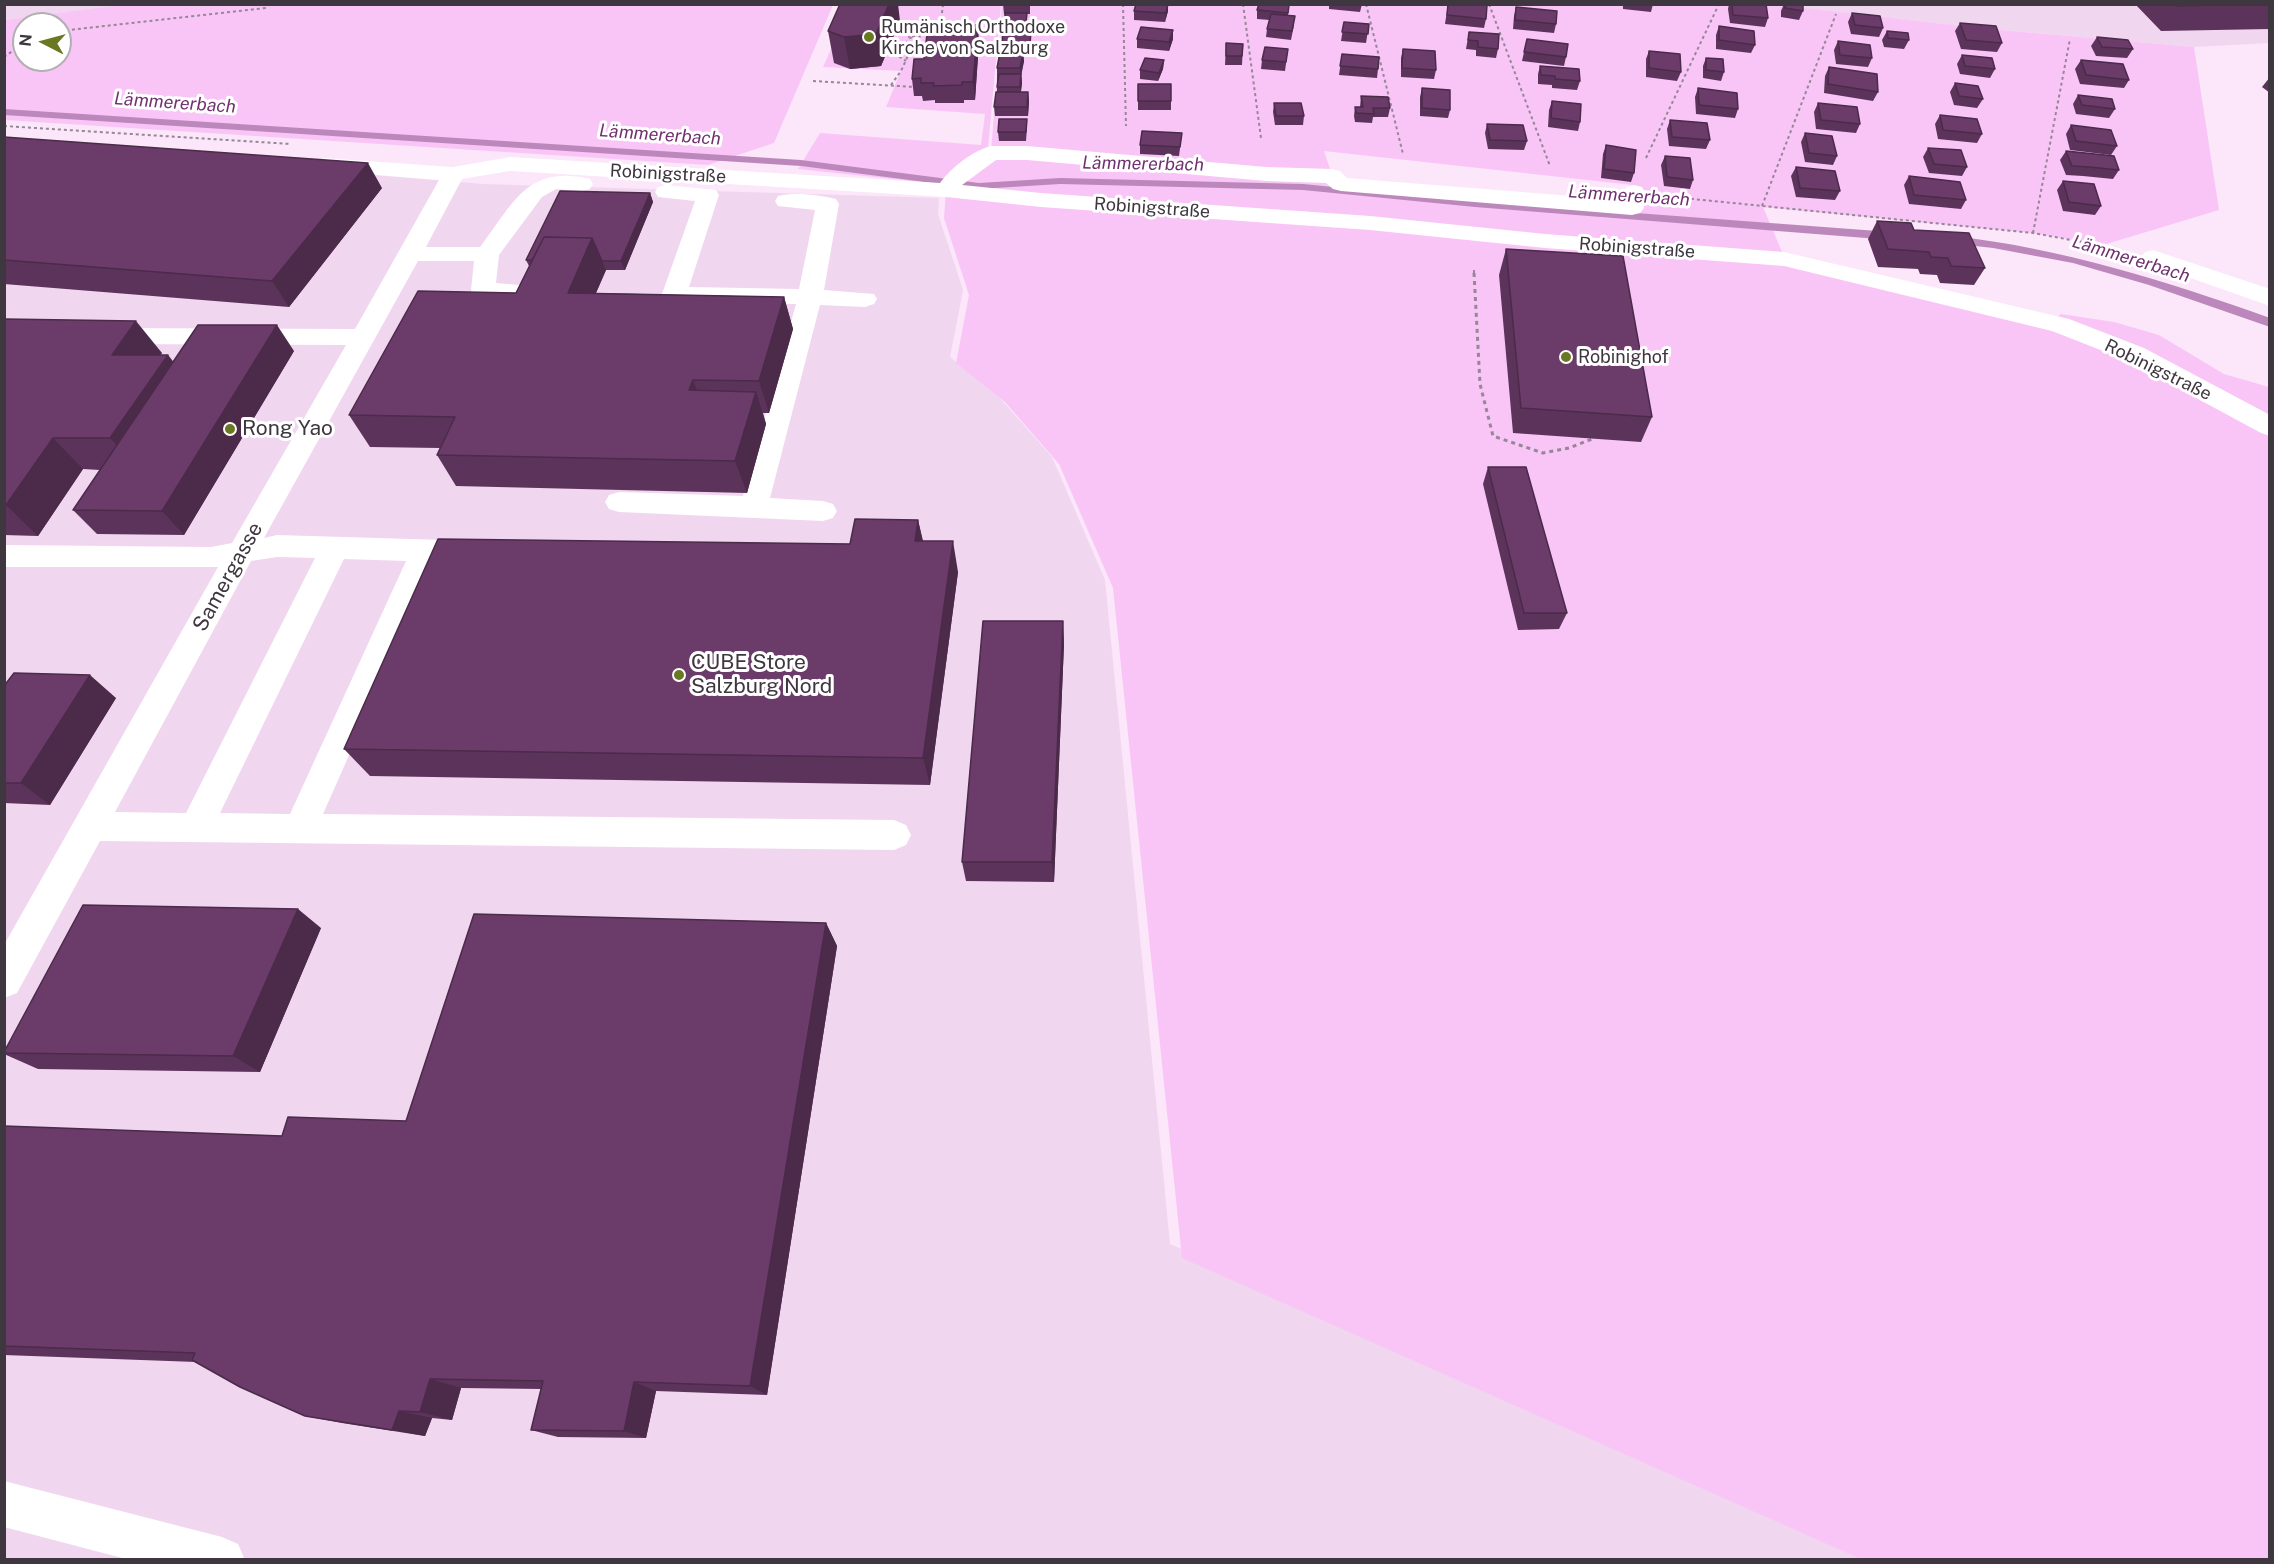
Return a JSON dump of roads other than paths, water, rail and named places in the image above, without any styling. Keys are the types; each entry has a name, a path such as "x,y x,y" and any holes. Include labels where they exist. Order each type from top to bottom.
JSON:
{"street":[{"path":"951,184 991,153 1027,153 1266,174 1332,176 1341,184 1632,208 1634,192"},
{"name":"Robinigstraße","path":"309,164 453,174 510,164 951,184 1041,200 1370,223 1545,242 1784,259 2060,325 2134,354 2270,427"},
{"name":"Samergasse","path":"4,981 453,174"},
{"path":"522,291 483,290 487,254 534,192 552,182 828,204 810,297 754,507"},
{"path":"708,195 674,294 865,298"},
{"path":"410,254 487,254"},
{"path":"2153,257 2270,298"},
{"path":"79,336 362,337"},
{"path":"619,502 823,511"},
{"path":"4,556 211,558 277,546 502,553"},
{"path":"196,827 335,548"},
{"path":"300,829 425,550"},
{"path":"90,826 894,835"},
{"path":"4,1504 222,1560"}],"waterway":[{"name":"Lämmererbach","path":"4,112 801,163 979,186 1060,181 1303,187 1475,204 1891,236"},
{"name":"Lämmererbach","path":"1952,240 1993,244 2074,260 2154,283 2270,323"}],"place":[{"name":"Rumänisch Orthodoxe Kirche von Salzburg","path":"869,37"},
{"name":"Robinighof","path":"1566,357"},
{"name":"Rong Yao","path":"230,429"},
{"name":"CUBE Store Salzburg Nord","path":"679,675"}]}
